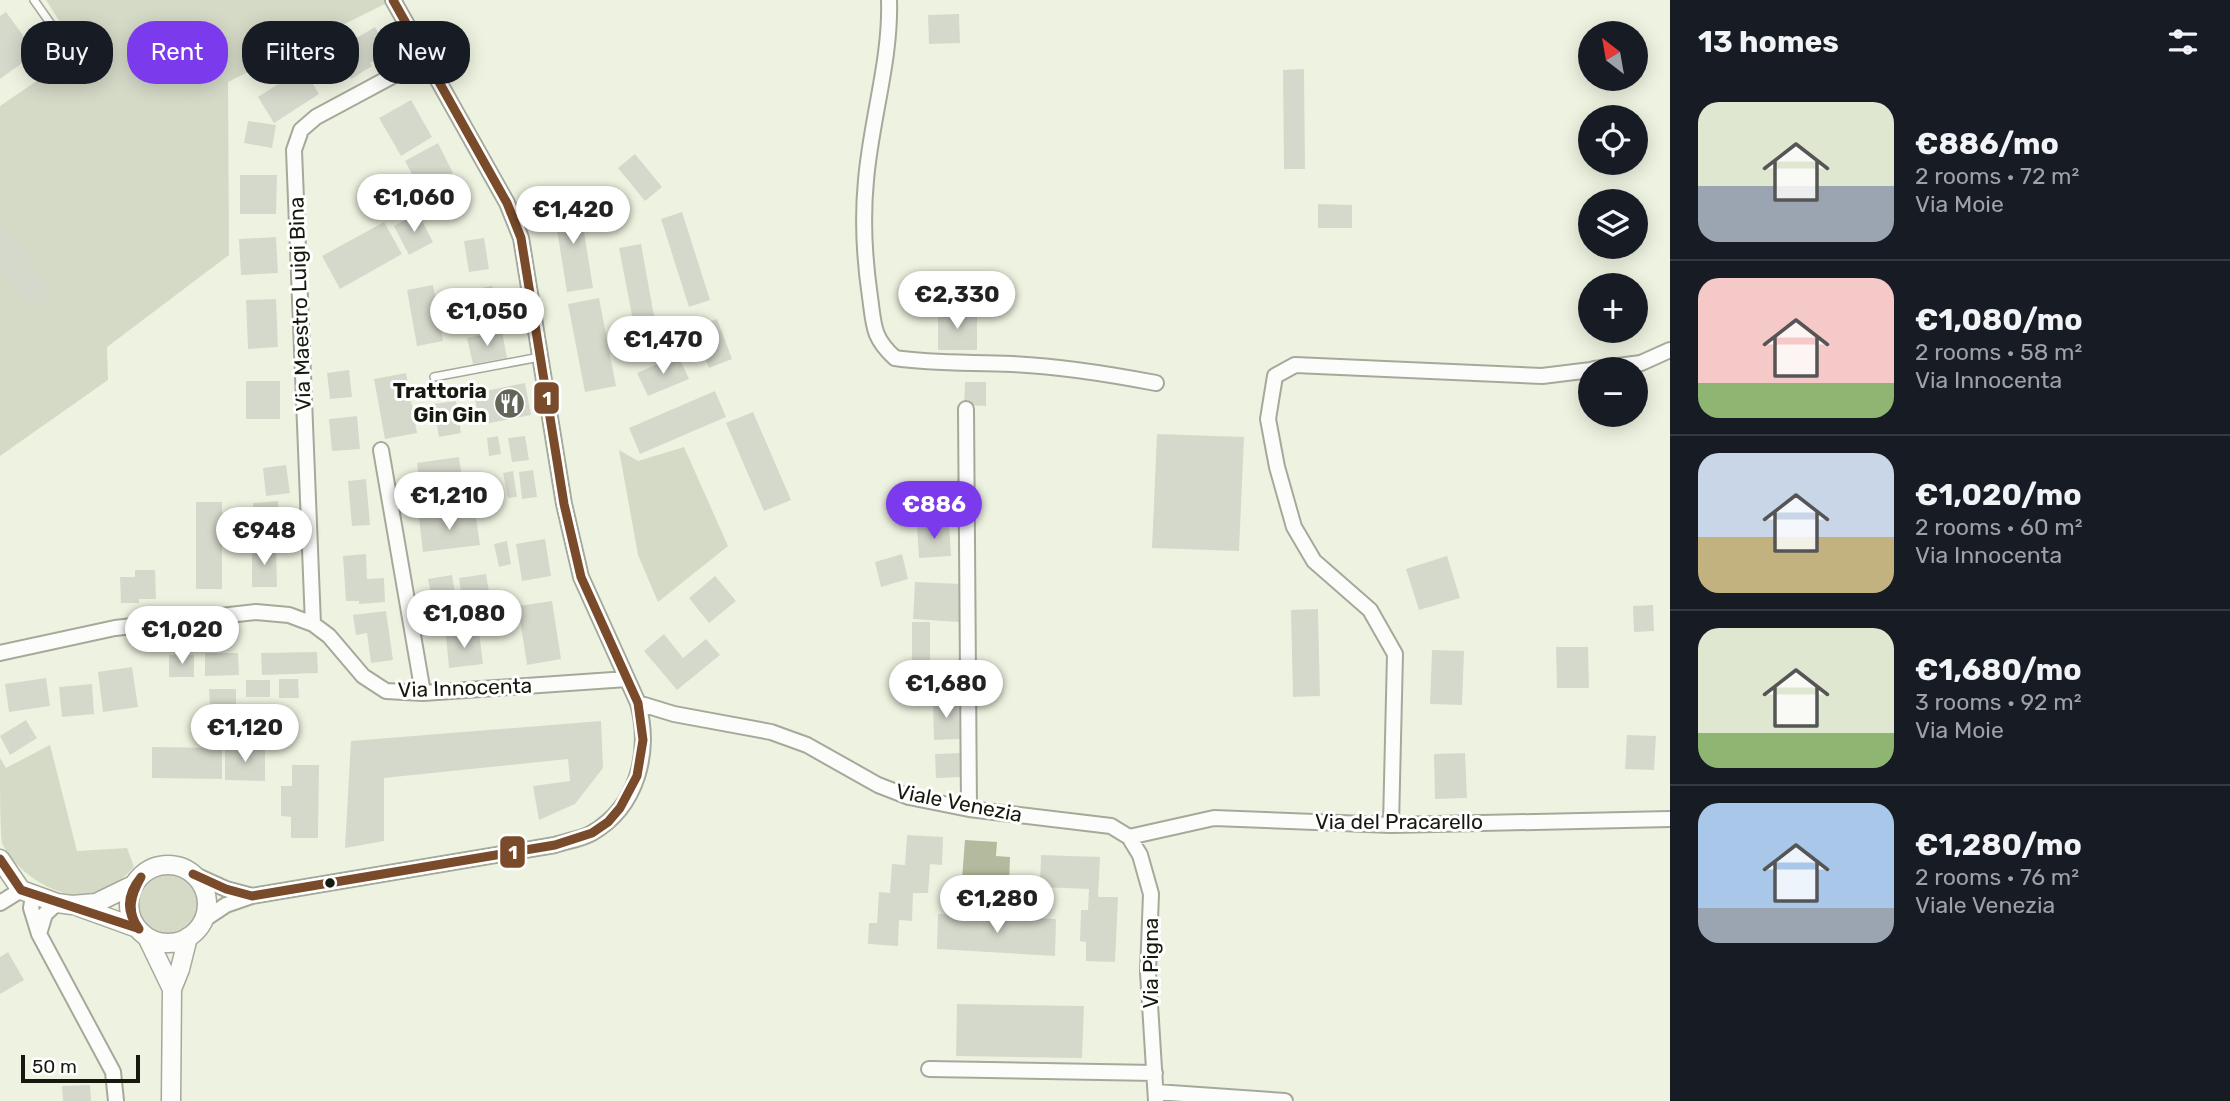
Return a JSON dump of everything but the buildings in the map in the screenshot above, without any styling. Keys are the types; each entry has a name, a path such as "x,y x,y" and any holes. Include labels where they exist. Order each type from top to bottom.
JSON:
{"street":[{"path":"393,0 405,21"},
{"path":"889,0 888,27 866,179 863,250 875,335 895,358 933,363 1014,364 1108,373 1156,383"},
{"name":"Via Maestro Luigi Bina","path":"313,624 294,150 301,131 316,117 378,84"},
{"path":"171,1101 172,989 188,937 202,921 226,905 251,896 555,845 591,834 626,802 639,773 644,747 638,703 581,577 564,504 521,238 507,203 441,84"},
{"path":"1648,360 1670,351"},
{"path":"1391,825 1395,654 1370,610 1314,561 1294,527 1277,467 1268,419 1275,376 1295,365 1542,376 1578,371"},
{"path":"967,409 969,809"},
{"path":"381,450 424,693"},
{"name":"Via Innocenta","path":"0,653 115,628 256,611 289,615 313,624 329,636 363,676 386,691 424,693 627,679"},
{"name":"Viale Venezia","path":"638,703 674,714 771,732 807,745 878,785 909,797 969,809 1111,826 1129,838"},
{"name":"Viale Venezia","path":"642,720 674,714"},
{"name":"Via del Pracarello","path":"1129,838 1214,818 1391,825 1670,819"},
{"name":"Via Pigna","path":"1129,838 1140,855 1151,894 1148,972 1156,1096 1285,1101"},
{"path":"0,859 27,892 38,934 113,1072 116,1101"},
{"path":"38,934 45,914 65,904 108,899 134,885 150,869 162,865 174,865 226,889 251,896"},
{"path":"193,874 202,885 206,897 202,921"},
{"path":"134,885 129,907 172,989"},
{"path":"0,903 27,892 142,932 159,942 172,942 188,937"},
{"path":"929,1069 1155,1073"}],"lane":[{"path":"34,0 49,21"},
{"path":"435,376 541,357"}],"shaded area":[{"path":"46,0 393,0 351,21 242,21 242,75 228,82 229,255 107,347 108,380 0,456 0,106 32,84 113,84 113,21 59,21"},
{"path":"684,447 728,546 658,602 638,555 619,450 638,461"},
{"path":"50,745 77,851 127,848 134,867 112,886 95,894 68,894 41,883 17,865 2,843 0,758 6,768"},
{"path":"965,840 997,842 996,856 1010,857 1009,883 962,879"},
{"path":"171,874 194,883 203,906 194,929 171,938 148,929 139,906 148,883"}],"transit line":[{"name":"1","path":"193,874 226,889 252,896 555,845 592,833 608,822 620,808 637,776 643,740 638,703 581,577 564,504 521,238 507,203 393,0"},
{"name":"1","path":"0,859 21,890 137,928"},
{"name":"1","path":"139,929 131,916 130,903 133,890 141,877"},
{"name":"1","path":"139,929 132,916 131,903 141,877"}],"place":[{"name":"Trattoria Gin Gin","path":"510,403"}]}
